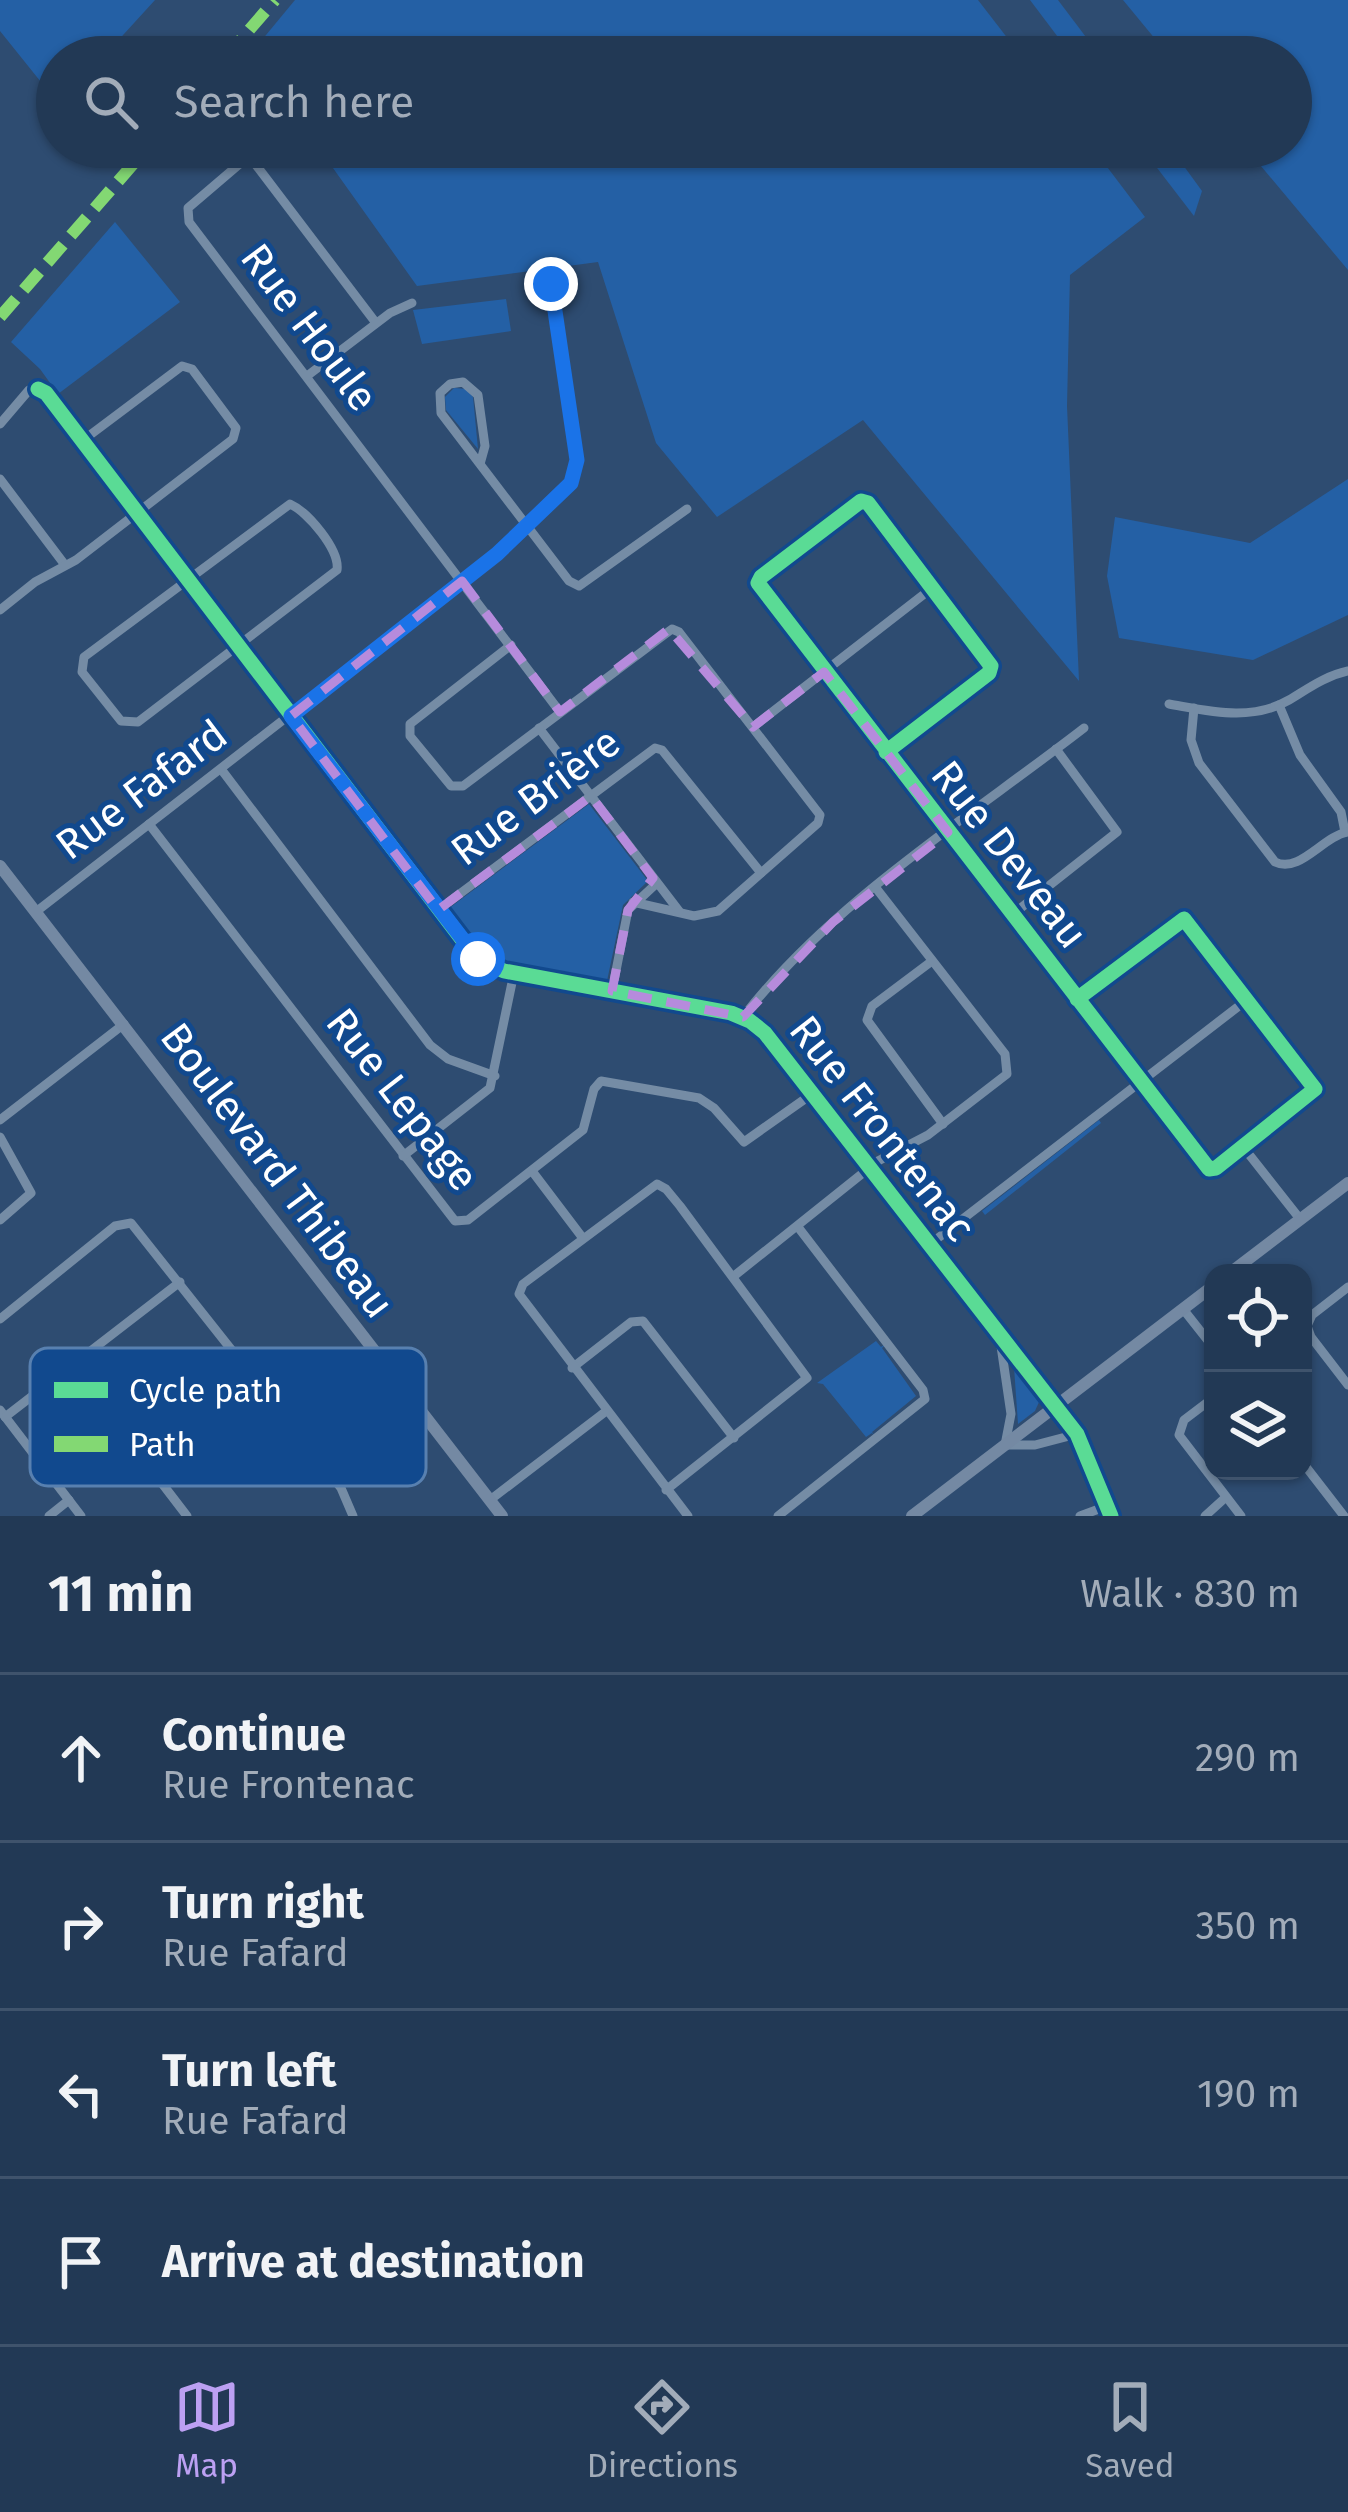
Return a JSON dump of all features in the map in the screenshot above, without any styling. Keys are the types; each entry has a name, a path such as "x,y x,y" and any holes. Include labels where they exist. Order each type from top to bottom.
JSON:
{"main road":[{"name":"Boulevard Thibeau","path":"0,866 373,1348"},
{"path":"1242,1264 1348,1183"},
{"path":"912,1516 1204,1293"},
{"name":"Boulevard Thibeau","path":"426,1417 502,1516"}],"street":[{"name":"Rue Houle","path":"234,168 195,199 188,208 188,219 560,712"},
{"name":"Rue Houle","path":"258,168 376,323"},
{"name":"Rue Fafard","path":"37,911 462,581 571,483 577,470 550,280"},
{"path":"307,376 376,323 412,303"},
{"path":"0,610 232,439 234,424 192,369 182,365 82,441"},
{"path":"480,464 485,446 478,395 469,385 450,384 440,393 439,406 480,464 526,526 569,581 579,586 687,508"},
{"name":"Rue Frontenac","path":"0,424 29,390 38,389 475,957 492,968 514,973 743,1017 765,1033 1077,1434 1109,1511"},
{"path":"0,479 65,565"},
{"name":"Rue Deveau","path":"932,589 863,501 758,581 824,672 1140,1082 1209,1168 1244,1148 1315,1089 1184,919 1077,999"},
{"path":"288,505 298,507 338,559 337,570 237,646 138,722 128,724 82,672 82,660 186,580 288,505"},
{"path":"753,727 932,589 991,668 886,752"},
{"path":"511,646 416,717 409,732 447,783 459,787 672,629 679,632 820,818 718,911 702,916 633,902"},
{"path":"1169,704 1244,714 1279,705 1348,671"},
{"path":"1194,708 1192,740 1199,763 1275,862 1284,867 1332,836 1347,832 1341,812 1297,751 1279,705"},
{"path":"538,728 679,911"},
{"path":"743,1017 781,972 876,888 1084,728"},
{"name":"Rue Brière","path":"438,910 652,749 660,749 761,873"},
{"path":"1012,915 1117,832 1056,749"},
{"path":"221,769 430,1046 452,1061 494,1076"},
{"name":"Rue Lepage","path":"148,824 449,1217 458,1222 468,1220 583,1130 594,1089 601,1081 699,1098 744,1142 812,1094"},
{"path":"612,991 627,914 633,902 657,883"},
{"path":"734,1276 886,1155 921,1140 1004,1078 1009,1064 876,888"},
{"path":"932,962 872,1006 867,1020 944,1124"},
{"path":"403,1156 484,1095 494,1076 514,973"},
{"path":"929,1245 1248,999"},
{"path":"0,1120 124,1023"},
{"path":"0,1137 31,1193 0,1220"},
{"path":"1244,1148 1300,1219"},
{"path":"532,1171 582,1238"},
{"path":"666,1490 807,1378 734,1276 659,1184 582,1238 519,1291 520,1300 605,1412 666,1490 688,1516"},
{"path":"0,1318 115,1226 127,1222 139,1229 232,1348"},
{"path":"778,1516 925,1399 923,1390 798,1227"},
{"path":"95,1348 180,1282"},
{"path":"1348,1287 1312,1315 1307,1328 1348,1384"},
{"path":"1183,1309 1204,1336"},
{"path":"572,1368 633,1321 643,1321 734,1438"},
{"path":"996,1333 1005,1359 1011,1414 1005,1445 1077,1434"},
{"path":"30,1395 3,1413 30,1449"},
{"path":"1204,1405 1184,1420 1179,1432 1204,1467"},
{"path":"490,1500 605,1412"},
{"path":"1312,1475 1344,1516"},
{"path":"1214,1480 1241,1516"},
{"path":"58,1486 81,1516"},
{"path":"164,1486 187,1516"},
{"path":"339,1486 353,1516"},
{"path":"1205,1516 1226,1497"},
{"path":"49,1516 69,1500"},
{"path":"1080,1516 1109,1511"}],"highlighted area":[{"path":"462,581 560,712 669,629 753,727 824,672 948,832 833,922 743,1017 612,991 628,910 653,878 591,796 438,910 291,716"}],"shaded area":[{"path":"0,0 155,0 122,36 36,36 36,76 0,31"},
{"path":"295,0 978,0 1006,36 265,36"},
{"path":"1030,0 1058,0 1085,36 1057,36"},
{"path":"1123,0 1348,0 1348,270 1263,168 1312,168 1312,36 1153,36"},
{"path":"333,168 1108,168 1145,217 1070,275 1067,406 1079,681 863,420 717,517 656,443 598,262 417,286"},
{"path":"1157,168 1185,168 1202,191 1194,216"},
{"path":"115,222 180,302 58,394 11,342"},
{"path":"506,299 511,331 422,344 413,310"},
{"path":"454,388 467,389 473,397 478,449 446,410 445,397"},
{"path":"1348,479 1348,615 1253,660 1119,638 1107,576 1115,517 1250,543"},
{"path":"589,804 648,881 623,905 607,981 493,960 471,943 448,909"},
{"path":"1099,1120 1101,1123 985,1215 982,1211"},
{"path":"876,1341 881,1347 887,1343 882,1348 916,1396 872,1432 877,1439 872,1433 866,1437 823,1384 817,1383"},
{"path":"1014,1367 1039,1402 1018,1424"}],"marked path":[{"path":"244,36 275,0"},
{"path":"0,317 130,168"}],"cycle path":[{"path":"38,389 46,393 477,959 504,971 731,1013 765,1033 1077,1434 1111,1516"},
{"path":"886,752 989,673 991,666 868,503 861,501 758,583 1209,1169 1315,1089 1184,919 1077,999"}],"route":[{"path":"478,959 291,716 497,554 573,480 577,460 551,284"}]}
